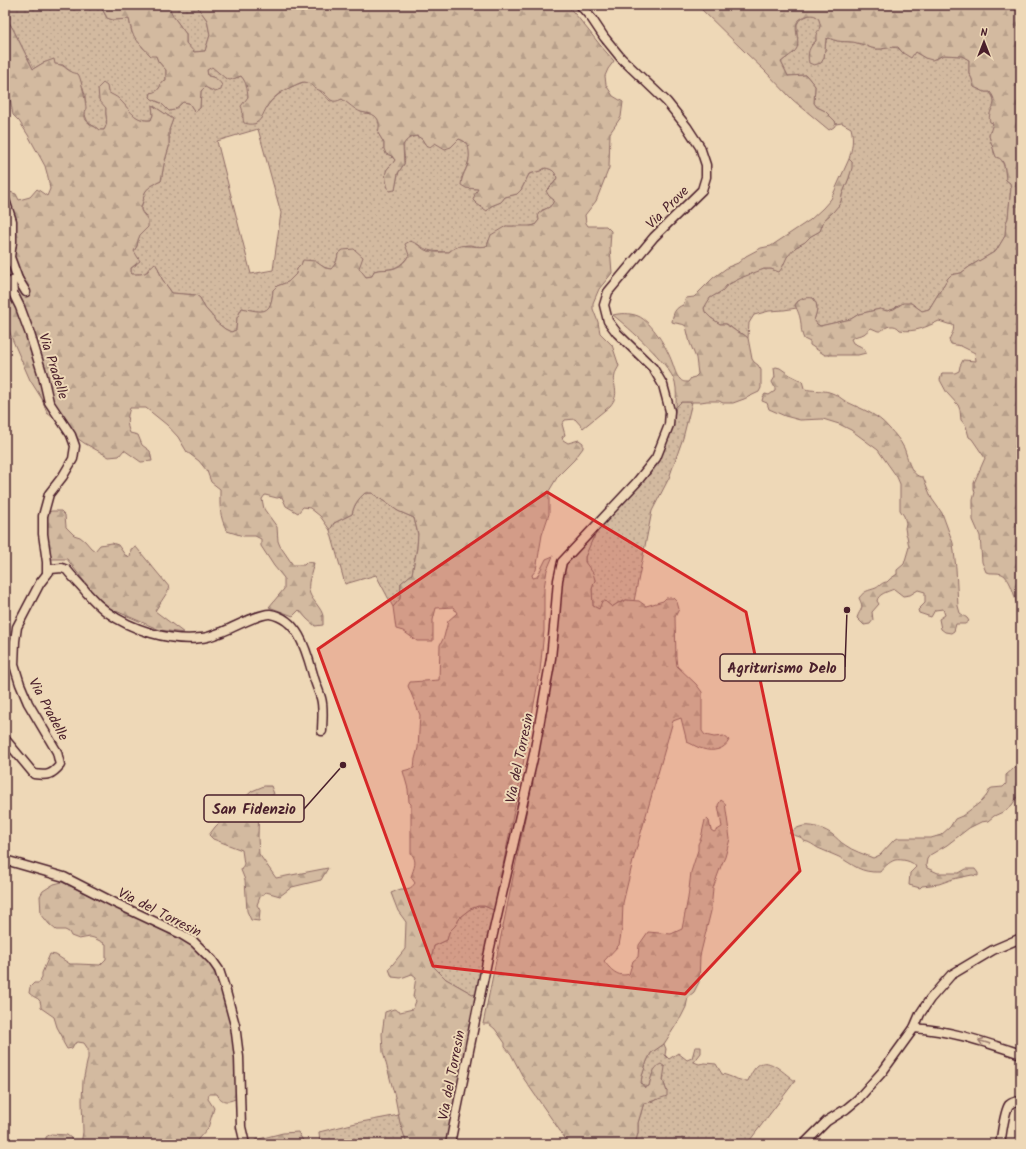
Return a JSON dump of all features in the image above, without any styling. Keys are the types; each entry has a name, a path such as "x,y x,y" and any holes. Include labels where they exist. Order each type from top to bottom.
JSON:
{"street":[{"name":"Via Prove","path":"580,5 621,58 666,102 687,126 700,146 706,165 706,177 702,190 654,237 608,292 604,305 608,321 617,333 652,368 663,385 670,411"},
{"path":"5,200 12,221 10,257 18,279 26,292"},
{"name":"Via Pradelle","path":"5,739 34,774 43,776 53,773 60,765 57,752 28,703 20,684 14,665 15,641 17,627 40,583 47,574 43,534 43,516 49,494 63,476 73,459 75,446 71,435 49,402 30,334 13,293 12,281 18,279"},
{"name":"Via del Torresin","path":"450,1144 490,947 534,754 551,658 558,580 562,562 636,482 656,458 669,425 670,411"},
{"path":"47,574 51,569 62,568 67,570 96,603 106,612 119,620 146,632 161,636 202,638 231,629 268,614 280,617 292,626 303,643 309,659 321,699 322,731"},
{"name":"Via del Torresin","path":"5,860 64,877 181,934 194,942 212,960 219,970 235,1026 239,1056 241,1127 245,1144"},
{"path":"804,1144 827,1121 846,1109 858,1099 883,1071 914,1028 920,1014 930,999 952,975 993,950 1021,938"},
{"path":"914,1028 929,1029 967,1036 1021,1054"},
{"path":"1000,1144 1009,1105 1015,1101 1021,1102"}],"highlighted area":[{"path":"547,492 746,612 800,871 685,994 433,966 318,649"}],"green space":[{"path":"5,5 100,5 107,18 113,20 129,19 132,33 143,48 156,56 158,61 166,70 166,80 156,92 151,93 152,99 161,103 169,111 174,110 183,102 189,103 195,112 200,108 201,91 205,86 210,90 213,77 208,76 207,70 212,66 225,77 237,78 241,76 245,81 248,96 242,117 255,124 269,103 278,95 298,84 304,82 309,83 330,101 342,99 361,112 372,114 377,117 380,128 378,133 384,143 384,149 395,160 388,168 386,174 387,186 395,190 398,174 405,160 405,141 413,137 419,137 425,144 435,143 451,147 459,139 465,142 470,152 466,169 461,179 466,188 478,189 487,210 491,206 501,202 505,197 517,194 521,190 529,174 545,168 553,171 557,178 550,186 549,196 554,200 550,206 542,210 539,220 535,225 489,240 487,246 480,247 467,245 449,252 439,252 428,250 416,243 409,255 399,266 374,271 372,276 366,277 343,250 338,254 336,262 331,269 309,260 297,269 296,274 288,282 277,286 273,290 270,304 265,311 242,308 237,318 236,330 231,332 216,322 205,308 200,298 196,295 172,293 162,279 158,268 150,266 145,273 131,274 131,268 136,265 134,251 137,246 146,216 141,210 144,199 143,197 148,188 161,181 169,147 169,130 173,119 152,105 153,115 151,120 140,119 132,114 119,99 108,92 106,109 107,121 104,130 99,130 89,123 86,118 85,95 78,74 72,73 63,65 43,63 33,69 5,16","holes":["258,129 281,213 273,270 251,274 217,141"]},
{"path":"100,5 168,5 173,16 186,34 186,43 194,52 205,51 210,35 207,20 196,5 567,5 614,61 605,76 606,85 613,96 623,102 621,117 610,133 609,168 596,201 585,215 588,226 606,226 611,231 610,247 612,273 599,289 593,303 593,309 600,333 612,345 619,366 615,373 614,379 616,394 610,406 583,428 575,419 565,420 562,424 565,435 562,437 563,440 568,443 579,440 583,443 583,448 574,460 558,476 549,491 549,514 542,535 536,570 532,575 533,578 537,577 546,559 553,556 547,570 544,588 544,631 540,671 494,910 484,906 478,906 470,909 461,916 449,932 447,940 434,946 431,960 433,966 446,979 476,996 446,1144 407,1144 400,1123 383,1052 382,1034 385,1012 394,1009 400,1012 413,1009 416,1001 413,997 416,977 412,974 401,978 392,977 389,969 405,949 406,922 398,911 391,893 409,888 415,883 411,877 415,862 411,853 411,804 409,802 408,789 403,771 414,768 418,748 420,715 408,686 410,682 439,680 440,645 444,637 448,621 457,613 453,607 436,608 433,620 433,641 417,641 403,631 396,629 393,607 400,599 401,583 412,574 418,534 414,518 398,511 372,493 365,493 357,502 352,514 334,523 330,530 320,516 310,508 303,507 298,513 286,506 282,497 277,498 265,495 262,499 264,509 277,527 280,546 293,565 304,565 307,562 314,563 309,583 309,590 311,597 322,613 323,625 315,626 299,610 293,616 269,607 284,589 284,578 261,546 261,539 255,536 243,536 227,531 221,516 220,489 211,482 207,471 199,461 187,452 178,437 167,425 146,408 130,408 127,420 130,433 138,435 142,445 150,451 152,461 141,462 124,450 119,456 109,457 84,443 66,430 60,423 47,413 42,399 30,380 5,319 5,219 10,192 16,194 19,200 30,197 37,189 47,196 50,189 45,166 28,135 13,115 10,98 5,88 5,16 33,69 54,59 55,64 61,65 78,74 85,101 85,119 99,130 104,130 107,122 106,108 99,100 98,88 103,83 107,86 108,92 118,98 136,117 151,120 153,115 152,105 173,119 169,130 169,147 161,181 145,192 141,206 142,213 147,219 148,227 140,235 134,251 140,261 131,268 131,274 144,273 148,271 155,263 162,279 172,293 196,295 200,298 205,308 216,322 231,332 236,330 237,318 242,308 261,311 268,308 273,290 277,286 288,282 296,274 297,269 303,260 315,261 325,268 331,269 336,262 338,254 343,250 354,249 363,257 359,268 366,277 372,276 374,271 394,268 402,264 409,255 405,244 410,241 425,250 434,252 449,252 459,246 487,246 491,235 506,226 535,225 539,220 538,214 553,203 554,200 546,191 557,178 553,171 545,168 529,174 521,190 517,194 505,197 501,202 491,206 487,211 473,200 478,189 466,188 461,185 469,161 469,151 466,143 459,139 451,147 445,149 435,143 430,147 417,136 411,137 403,145 404,164 398,173 395,190 389,191 386,173 388,168 395,160 392,156 386,154 384,143 378,133 378,119 374,115 359,111 342,99 336,101 332,100 309,83 305,82 282,92 271,101 258,122 248,124 244,123 241,106 248,97 243,79 241,76 230,80 225,78 212,67 207,70 208,76 219,81 222,85 221,90 215,92 205,87 201,91 200,108 195,112 189,103 183,102 174,110 169,111 161,103 150,97 151,93 159,88 161,82 166,80 166,70 158,61 156,56 151,56 140,44 132,32 129,19 113,20 107,18"},
{"path":"168,5 196,5 207,20 210,35 205,51 193,52 186,43 186,34 173,16"},
{"path":"697,5 1021,5 1021,623 1012,589 1006,577 998,573 986,572 982,562 980,536 973,520 973,500 975,492 974,483 985,458 969,437 966,426 961,420 958,405 947,393 940,380 942,373 955,373 959,371 963,360 976,361 975,353 961,346 951,344 949,340 953,331 953,325 939,321 910,331 900,330 896,326 885,328 881,331 871,328 864,334 851,339 853,343 862,348 866,353 858,355 825,355 810,345 810,342 804,339 800,317 795,305 803,298 813,298 817,309 814,320 820,326 851,319 859,314 880,309 887,311 894,309 903,303 911,303 922,311 929,309 951,275 961,273 996,251 1005,236 1011,187 1010,183 1006,180 1002,160 996,157 989,136 993,123 990,122 989,118 994,104 993,97 990,92 985,92 974,87 969,73 969,60 962,56 944,55 932,60 915,52 911,58 903,53 898,47 876,49 853,42 837,41 829,38 826,39 824,58 821,63 814,65 809,63 809,50 816,41 816,35 820,25 817,17 812,15 801,18 797,23 797,48 781,62 788,76 806,75 815,86 814,103 817,107 825,111 836,124 829,130 793,100"},
{"path":"809,15 814,15 820,20 820,29 816,41 811,45 824,58 826,39 829,38 837,41 854,42 876,49 893,47 898,48 903,53 913,54 915,52 925,58 936,59 943,55 962,56 969,60 969,73 974,87 985,92 990,92 994,100 994,106 991,111 993,126 989,132 989,136 994,153 1002,160 1006,180 1010,183 1011,187 1005,236 996,251 961,273 951,275 929,309 922,311 911,303 898,305 894,309 887,311 880,309 859,314 851,319 820,326 814,320 817,309 813,298 798,301 795,305 797,308 769,311 754,315 749,323 748,338 727,324 720,324 711,318 705,312 704,308 708,301 711,297 719,293 727,286 751,273 764,269 774,270 782,268 786,257 796,247 820,231 824,220 833,212 841,201 849,178 852,162 849,159 852,144 851,128 842,123 836,124 825,111 817,107 814,103 815,86 806,75 788,76 781,62 795,51 797,46 797,24 799,20"},
{"path":"849,159 852,162 852,168 841,201 833,212 824,220 820,231 796,247 787,257 779,272 771,269 764,269 743,277 727,285 722,291 710,298 704,308 705,312 711,318 720,324 726,324 748,338 752,359 761,370 761,388 759,392 733,403 723,403 719,401 681,402 676,407 676,385 665,365 648,346 613,315 635,315 649,324 667,350 677,376 682,381 688,382 691,378 698,374 696,358 690,343 686,326 672,322 675,311 683,305 686,298 694,297 713,278 728,267 738,263 746,256 761,248 771,246 810,220 831,199"},
{"path":"776,367 802,381 805,389 832,393 874,415 885,423 901,442 912,470 915,474 923,477 932,499 942,513 953,543 958,606 960,613 969,621 965,624 956,624 954,631 951,633 945,632 941,629 939,619 945,615 943,609 935,610 931,617 919,613 918,610 925,603 925,592 918,590 910,595 903,596 894,589 886,592 879,597 877,601 879,604 872,612 873,620 870,624 864,625 857,618 862,607 859,598 861,595 876,588 882,583 887,582 897,574 897,570 904,564 909,547 905,528 906,523 900,510 900,484 897,477 878,450 851,430 823,419 800,420 785,416 769,409 767,403 762,401 765,394 769,395 775,391 772,382 775,377 774,368"},
{"path":"681,402 692,402 683,438 669,478 652,511 634,601 626,600 612,607 605,601 599,609 593,606 592,589 595,580 585,563 585,557 588,549 599,529 605,510 651,461 670,427 676,407"},
{"path":"365,493 372,493 398,511 414,518 418,535 412,574 401,583 400,599 393,607 376,575 345,584 330,530 334,523 352,514 357,502"},
{"path":"605,510 598,531 593,538 585,557 585,562 593,573 595,580 592,589 593,606 599,609 602,601 605,601 612,607 626,600 639,601 646,606 663,601 666,598 673,598 677,602 679,609 675,617 677,666 696,684 702,692 702,731 705,735 714,737 724,736 729,740 725,746 718,749 707,750 701,748 687,742 681,718 673,721 634,857 623,903 622,929 619,945 604,961 612,970 621,975 629,974 633,961 638,957 639,945 648,932 671,934 682,929 691,872 705,820 707,819 709,821 711,830 714,832 722,827 718,805 721,800 725,803 730,839 713,888 711,911 700,956 699,982 694,992 688,997 686,1007 681,1017 664,1044 651,1053 642,1076 641,1083 645,1088 649,1086 653,1073 658,1065 661,1064 665,1067 663,1080 667,1096 644,1104 638,1123 638,1133 635,1144 569,1144 524,1079 511,1054 505,1047 505,1043 495,1029 489,1024 483,1024 554,668 558,585 565,557 578,538"},
{"path":"61,511 65,515 66,527 74,535 85,541 95,551 100,545 112,543 118,545 125,555 130,557 131,549 136,547 170,588 155,611 184,633 160,630 102,605 67,559 50,559 46,544 47,512"},
{"path":"1021,762 1021,791 1012,805 988,821 981,822 969,828 947,845 930,855 927,859 927,868 938,873 959,873 966,869 975,869 978,876 972,875 939,884 922,886 920,888 909,885 910,873 916,867 910,862 895,860 884,867 880,872 862,870 839,857 804,841 800,837 789,833 804,826 817,827 830,833 851,849 873,858 880,855 893,841 898,838 931,838 941,835 950,827 955,819 962,816 982,801 990,789 1003,787 1006,784 1006,775"},
{"path":"264,786 271,786 274,794 259,802 259,854 276,878 328,868 321,880 292,887 280,896 266,892 260,897 257,905 260,910 259,921 251,920 247,911 245,880 241,870 244,864 242,850 213,839 209,835 221,821 226,811 240,802 252,791"},
{"path":"62,882 172,935 194,948 212,967 219,981 235,1042 239,1097 224,1101 217,1094 209,1094 208,1099 214,1108 208,1128 198,1139 196,1144 81,1144 83,1132 83,1081 88,1058 88,1049 84,1043 78,1042 74,1044 72,1048 67,1049 54,1017 41,1008 39,1000 29,993 30,987 34,983 39,983 42,978 42,973 50,954 56,955 70,964 100,965 106,959 106,944 94,938 90,937 79,939 71,936 69,932 65,930 56,930 41,914 40,896 43,891 54,884"},
{"path":"478,906 484,906 494,910 476,996 446,979 433,966 431,960 434,946 447,940 449,932 461,916 470,909"},
{"path":"664,1044 666,1049 665,1055 669,1059 678,1053 687,1060 692,1058 695,1047 701,1047 701,1053 694,1062 699,1064 716,1064 722,1074 744,1081 748,1081 758,1065 769,1063 795,1081 747,1144 675,1141 663,1144 635,1144 638,1133 638,1123 644,1104 659,1099 667,1092 663,1080 664,1076 653,1072 649,1086 645,1088 641,1083 647,1061 651,1053"},
{"path":"399,1115 407,1144 320,1144 319,1132"},
{"path":"298,1132 305,1144 254,1144 255,1140 283,1133"},
{"path":"51,1134 67,1135 71,1138 72,1144 46,1144 46,1137"}],"place":[{"name":"Agriturismo Delo","path":"847,610"},
{"name":"San Fidenzio","path":"343,765"}]}
